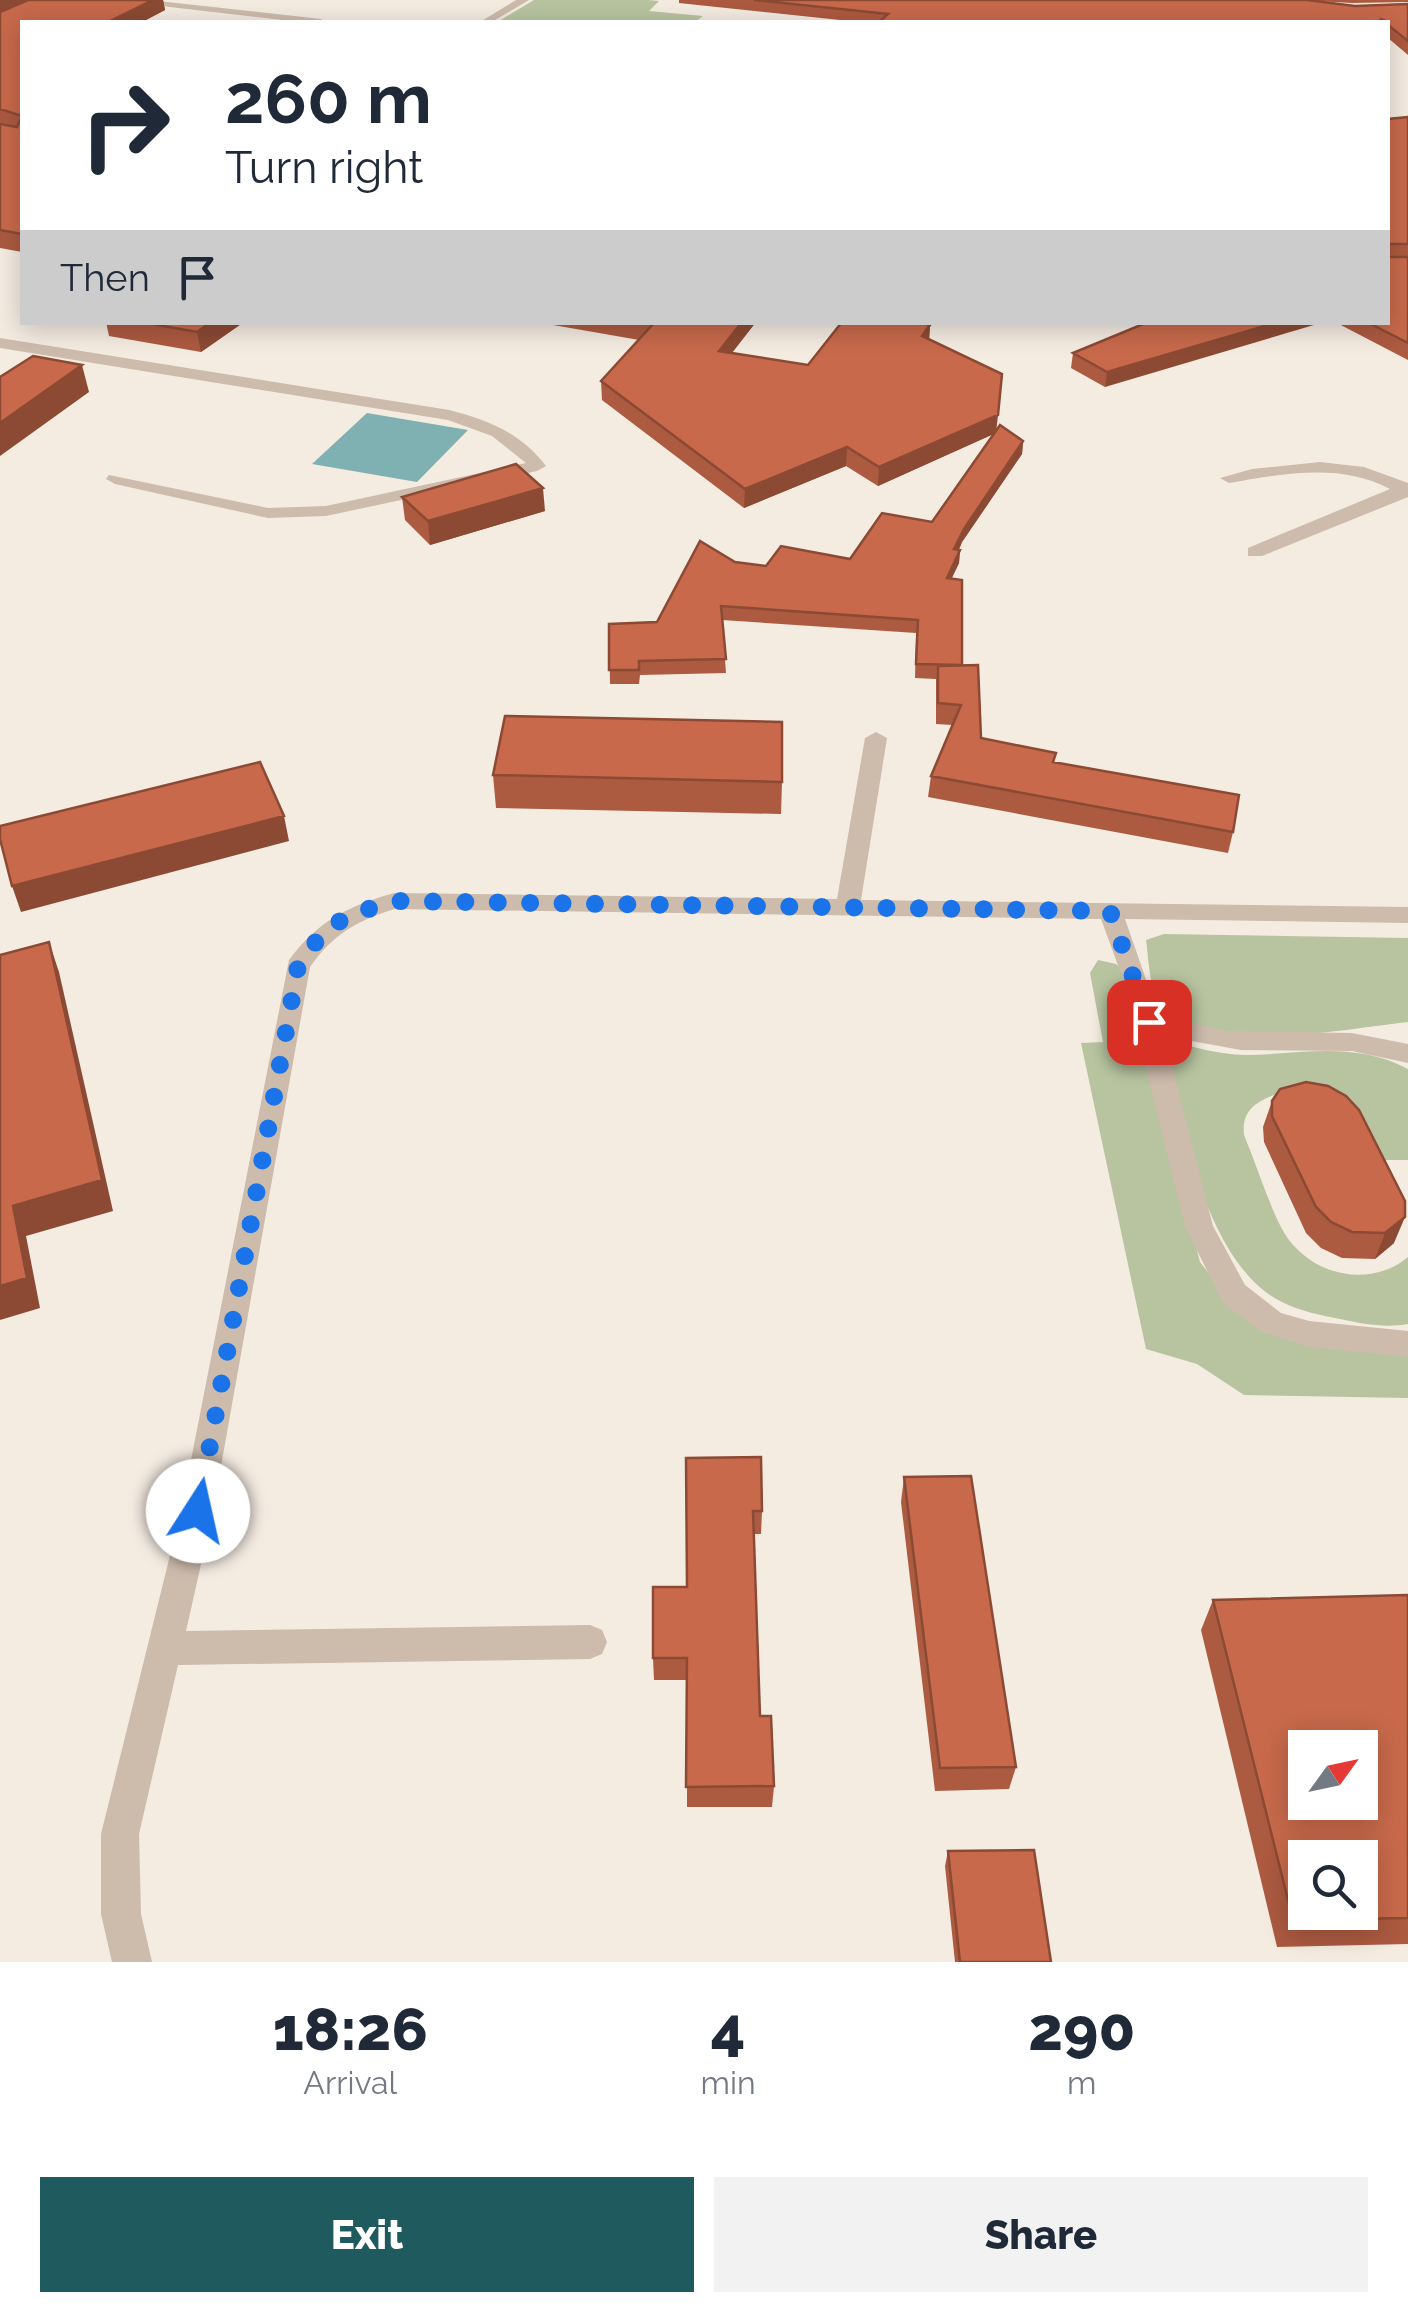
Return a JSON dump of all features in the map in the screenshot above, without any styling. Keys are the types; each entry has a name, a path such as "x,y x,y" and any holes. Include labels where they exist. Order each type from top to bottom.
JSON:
{"street":[{"path":"489,20 524,0"},
{"path":"152,2 304,20"},
{"path":"0,343 449,414 498,431 528,453 537,466 326,511 268,514 115,478"},
{"path":"1228,478 1310,464 1370,474 1407,490"},
{"path":"1254,552 1407,490"},
{"path":"848,907 876,738"},
{"path":"132,1962 121,1914 120,1834 198,1511 298,966 320,933 354,913 394,901 1408,916"},
{"path":"1110,911 1149,1022 1199,1226 1234,1294 1270,1322 1309,1334 1408,1344"},
{"path":"1149,1022 1208,1038 1361,1042 1390,1046 1408,1054"},
{"path":"165,1648 590,1642"}],"green space":[{"path":"534,0 659,1 649,11 703,16 698,20 500,20"},
{"path":"1164,934 1408,938 1408,1022 1279,1036 1210,1032 1182,1023 1162,1007 1152,984 1146,940"},
{"path":"1098,960 1116,964 1127,974 1200,1262 1224,1293 1247,1313 1408,1355 1408,1398 1244,1395 1197,1364 1146,1349 1081,1043 1103,1042 1090,973"},
{"path":"1160,1038 1235,1055 1348,1052 1388,1060 1408,1069 1408,1160 1384,1160 1282,1092 1253,1106 1245,1118 1244,1135 1282,1229 1307,1257 1340,1273 1358,1275 1392,1267 1408,1257 1408,1324 1374,1325 1310,1312 1282,1302 1255,1283 1233,1256 1199,1184"}],"water":[{"path":"367,413 468,430 417,482 312,464"}],"building":[{"path":"28,0 153,0 112,20 20,20 20,115 0,109 0,12"},
{"path":"754,0 1307,0 1355,6 1408,4 1408,41 1390,27 1390,20 1381,19 881,20 888,14"},
{"path":"1408,117 1408,244 1390,244 1390,119"},
{"path":"20,120 20,234 0,230 0,124 17,127"},
{"path":"1390,257 1408,257 1408,343 1373,325 1390,325"},
{"path":"158,325 207,325 197,332"},
{"path":"652,325 740,325 719,351 808,365 840,325 930,325 922,336 1002,374 998,415 879,467 847,447 745,489 601,381"},
{"path":"1141,325 1268,325 1107,372 1073,353"},
{"path":"33,356 82,365 0,423 0,377"},
{"path":"1000,425 1023,441 964,529 954,549 960,550 947,578 962,580 962,665 916,664 918,620 721,606 726,659 639,661 639,670 609,670 609,624 657,622 700,541 735,562 766,566 781,546 850,559 882,513 932,522"},
{"path":"516,464 543,488 428,521 402,497"},
{"path":"978,665 981,738 1056,753 1053,762 1239,795 1233,832 931,776 961,705 938,703 938,666"},
{"path":"505,716 782,722 782,782 493,775"},
{"path":"260,762 284,816 12,886 0,826"},
{"path":"49,942 102,1180 13,1206 27,1278 0,1286 0,955"},
{"path":"1306,1082 1328,1086 1346,1096 1359,1110 1405,1201 1405,1217 1385,1233 1352,1232 1331,1222 1316,1207 1272,1116 1272,1101 1280,1089"},
{"path":"761,1457 762,1511 753,1511 760,1716 771,1716 774,1786 686,1787 687,1658 653,1658 653,1587 687,1587 686,1458"},
{"path":"971,1476 1016,1767 940,1768 904,1477"},
{"path":"1408,1595 1408,1918 1378,1919 1378,1840 1288,1840 1288,1900 1213,1600"},
{"path":"1034,1850 1051,1962 960,1962 948,1851"}],"route":[{"path":"198,1511 298,966 320,933 354,913 394,901 1110,911 1149,1022"}]}
